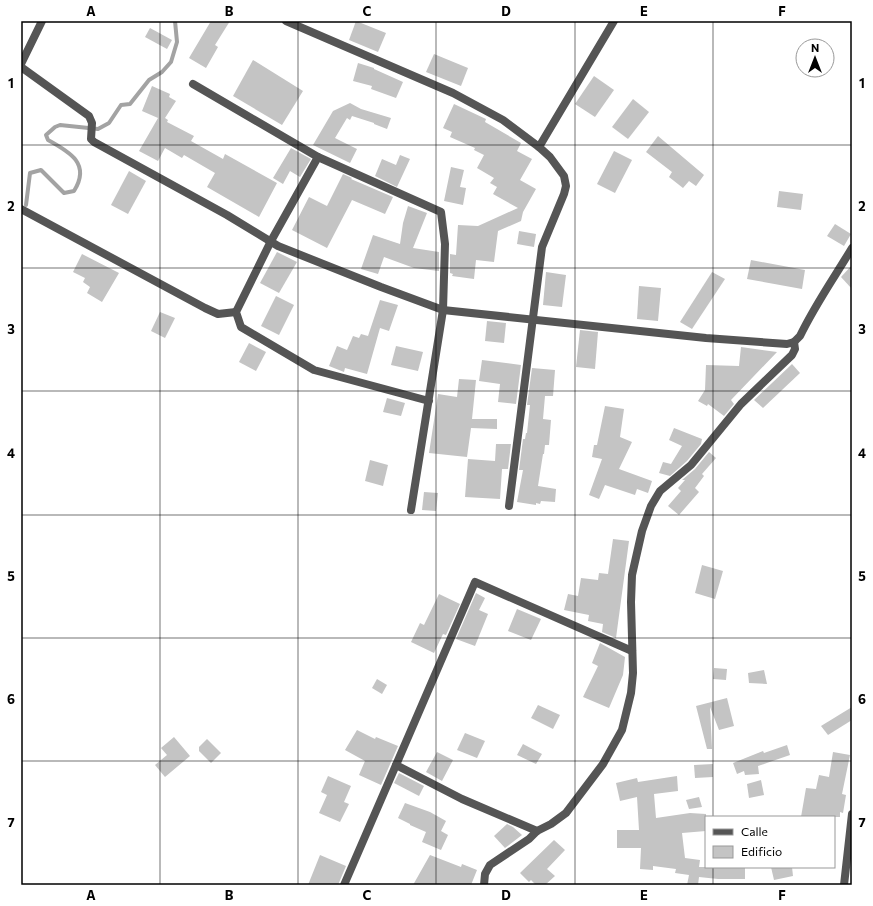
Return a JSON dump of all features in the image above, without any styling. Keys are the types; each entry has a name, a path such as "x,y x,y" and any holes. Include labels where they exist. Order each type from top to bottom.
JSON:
{"street":[{"path":"21,64 42,21"},
{"path":"286,21 453,93 502,120 539,147 550,157 564,176 566,186 564,194 542,247 509,506"},
{"path":"539,147 614,21"},
{"path":"21,67 79,107 89,116 92,123 91,135 94,142 271,241 381,287 443,310 773,344 787,344 794,342 800,336 824,290 837,274 852,248"},
{"path":"193,84 318,157 441,212 445,244 443,310 411,510"},
{"path":"318,157 271,241 236,312 241,328 314,370 429,402"},
{"path":"21,209 205,308 218,314 236,312"},
{"path":"483,885 485,874 490,866 529,840 537,831 552,824 566,813 604,764 615,746 622,730 631,693 632,651 630,602 632,575 642,531 651,506 660,491 691,465 741,404 792,355 796,349 794,342"},
{"path":"344,885 475,582 632,651"},
{"path":"396,765 462,799 537,831"},
{"path":"844,885 852,814"}],"building":[{"path":"211,21 230,21 215,45 218,47 206,68 189,58"},
{"path":"356,21 386,33 378,52 349,40"},
{"path":"150,28 172,40 167,49 145,37"},
{"path":"434,54 468,68 461,86 426,72"},
{"path":"253,60 303,91 282,125 233,96"},
{"path":"358,63 374,68 403,82 396,98 371,89 372,86 353,81"},
{"path":"594,76 614,90 595,117 575,104"},
{"path":"152,86 170,94 169,97 176,101 165,118 168,120 167,122 194,136 191,141 223,159 225,154 277,183 259,217 207,187 215,173 184,155 182,158 165,148 158,161 139,151 158,118 142,111"},
{"path":"633,99 649,112 628,139 612,127"},
{"path":"350,103 361,109 391,118 387,129 352,116 350,120 347,118 335,138 357,149 350,163 313,145 333,111"},
{"path":"454,104 486,119 485,122 521,143 517,151 532,159 520,180 536,189 523,212 521,221 498,231 494,262 476,260 474,279 452,276 453,274 450,273 450,254 456,255 458,225 478,226 518,208 493,194 497,187 490,183 494,178 477,168 484,155 474,150 475,148 450,137 452,132 443,128"},
{"path":"658,136 704,175 696,186 689,181 683,188 669,177 672,172 646,152"},
{"path":"291,148 311,159 300,177 290,171 283,184 273,178"},
{"path":"614,151 632,160 615,193 597,184"},
{"path":"400,155 410,159 397,187 375,176 382,159 396,165"},
{"path":"451,167 464,170 460,187 466,188 463,205 444,201"},
{"path":"129,171 146,181 128,214 111,205"},
{"path":"343,174 393,197 385,214 352,200 327,248 292,230 309,197 327,206"},
{"path":"779,191 803,194 801,210 777,207"},
{"path":"408,206 427,213 413,248 439,252 439,271 414,268 384,257 378,274 361,269 373,235 400,244 403,223"},
{"path":"835,224 851,234 844,246 827,236"},
{"path":"519,231 536,234 534,247 517,244"},
{"path":"277,252 297,262 279,293 260,283"},
{"path":"82,254 119,273 102,302 87,293 90,287 83,282 85,278 73,272"},
{"path":"751,260 805,270 802,289 747,279"},
{"path":"852,265 852,289 841,277"},
{"path":"546,272 566,275 562,307 543,305"},
{"path":"712,272 725,279 692,329 680,322"},
{"path":"639,286 661,288 658,321 637,319"},
{"path":"276,296 294,305 279,335 261,326"},
{"path":"380,300 398,305 389,331 380,328 367,374 345,368 344,372 329,366 337,346 347,350 353,336 359,338 361,334 368,336"},
{"path":"160,312 175,318 165,338 151,331"},
{"path":"487,321 506,323 504,343 485,341"},
{"path":"580,330 598,332 595,369 576,367"},
{"path":"249,343 266,352 256,371 239,362"},
{"path":"396,346 423,352 418,371 391,365"},
{"path":"741,347 777,352 731,400 734,404 724,416 708,404 707,406 698,401 705,390 706,365 739,366"},
{"path":"482,360 521,365 516,404 498,402 500,384 479,381"},
{"path":"792,364 800,373 763,408 754,400"},
{"path":"532,368 555,370 553,396 545,396 543,419 551,420 549,445 545,445 538,486 556,489 555,502 541,501 540,504 536,503 536,505 517,502 523,470 519,470 523,439 525,439 527,433 530,405 527,405"},
{"path":"459,379 476,380 472,419 497,419 497,429 471,428 467,457 429,453 438,394 457,397"},
{"path":"387,398 405,403 401,416 383,412"},
{"path":"605,406 624,409 620,437 632,442 619,469 652,481 648,493 637,489 635,495 605,485 599,499 589,495 602,459 592,457 594,445 597,445"},
{"path":"674,428 702,439 701,444 687,461 670,476 659,473 663,462 671,464 682,446 669,440"},
{"path":"496,444 511,444 508,469 502,469 500,499 465,497 468,459 495,461"},
{"path":"709,452 716,458 702,474 704,476 695,488 699,492 679,515 668,506 681,491 678,488 685,480 682,480 695,469"},
{"path":"370,460 388,465 383,486 365,481"},
{"path":"424,492 438,493 436,511 422,510"},
{"path":"613,539 629,541 616,638 602,632 603,624 588,621 589,615 564,610 568,594 578,596 581,578 598,580 599,573 608,574"},
{"path":"702,565 723,571 715,599 695,593"},
{"path":"476,593 485,598 479,610 488,614 475,646 456,639"},
{"path":"439,594 460,604 446,635 443,634 434,653 411,642 420,623 424,625"},
{"path":"517,609 541,619 531,640 508,631"},
{"path":"600,643 625,657 623,675 609,708 583,697 598,666 592,663"},
{"path":"714,668 727,669 726,680 713,679"},
{"path":"764,670 767,684 749,683 748,673"},
{"path":"377,679 387,685 382,694 372,688"},
{"path":"727,698 734,726 719,730 710,707 712,749 707,749 696,706"},
{"path":"538,705 560,715 553,729 531,718"},
{"path":"852,707 852,720 828,735 821,726"},
{"path":"357,730 375,739 376,737 398,746 381,785 359,775 365,761 345,750"},
{"path":"465,733 485,741 477,758 457,750"},
{"path":"174,737 190,756 165,777 155,765 167,755 161,748"},
{"path":"207,739 221,753 211,763 199,751 199,747"},
{"path":"523,744 542,754 536,764 517,755"},
{"path":"787,745 790,755 758,766 759,774 745,775 744,771 737,774 733,763 763,751 764,753"},
{"path":"437,752 453,760 442,781 426,772"},
{"path":"833,752 850,755 842,794 846,795 843,813 840,812 840,817 801,816 806,788 816,789 819,775 829,777"},
{"path":"713,764 713,777 695,778 694,765"},
{"path":"399,773 424,786 419,796 394,783"},
{"path":"328,776 351,786 344,802 349,804 340,822 319,813 327,795 321,792"},
{"path":"677,776 678,791 654,794 656,818 690,813 706,814 705,831 682,833 685,858 700,860 699,867 705,868 745,868 745,879 699,877 698,885 687,885 689,875 675,873 676,869 653,866 653,870 640,869 641,848 617,848 617,830 639,830 637,797 620,801 616,783 637,778 638,782"},
{"path":"761,780 764,795 749,798 747,784"},
{"path":"699,797 702,807 689,809 686,800"},
{"path":"405,803 430,812 446,821 441,831 448,835 441,850 422,842 426,832 398,818"},
{"path":"507,824 522,835 505,848 494,836"},
{"path":"554,840 565,850 547,869 555,876 545,885 536,885 531,880 529,882 520,873"},
{"path":"320,855 346,866 338,885 308,885"},
{"path":"430,855 461,867 462,864 477,870 471,885 413,885"},
{"path":"771,868 792,868 793,876 774,880"}],"waterway":[{"path":"26,205 30,173 41,170 64,193 74,191 79,182 80,173 76,160 64,149 48,140 46,135 55,127 60,125 98,129 109,123 121,105 130,104 149,80 162,72 171,62 177,42 175,21"}]}
